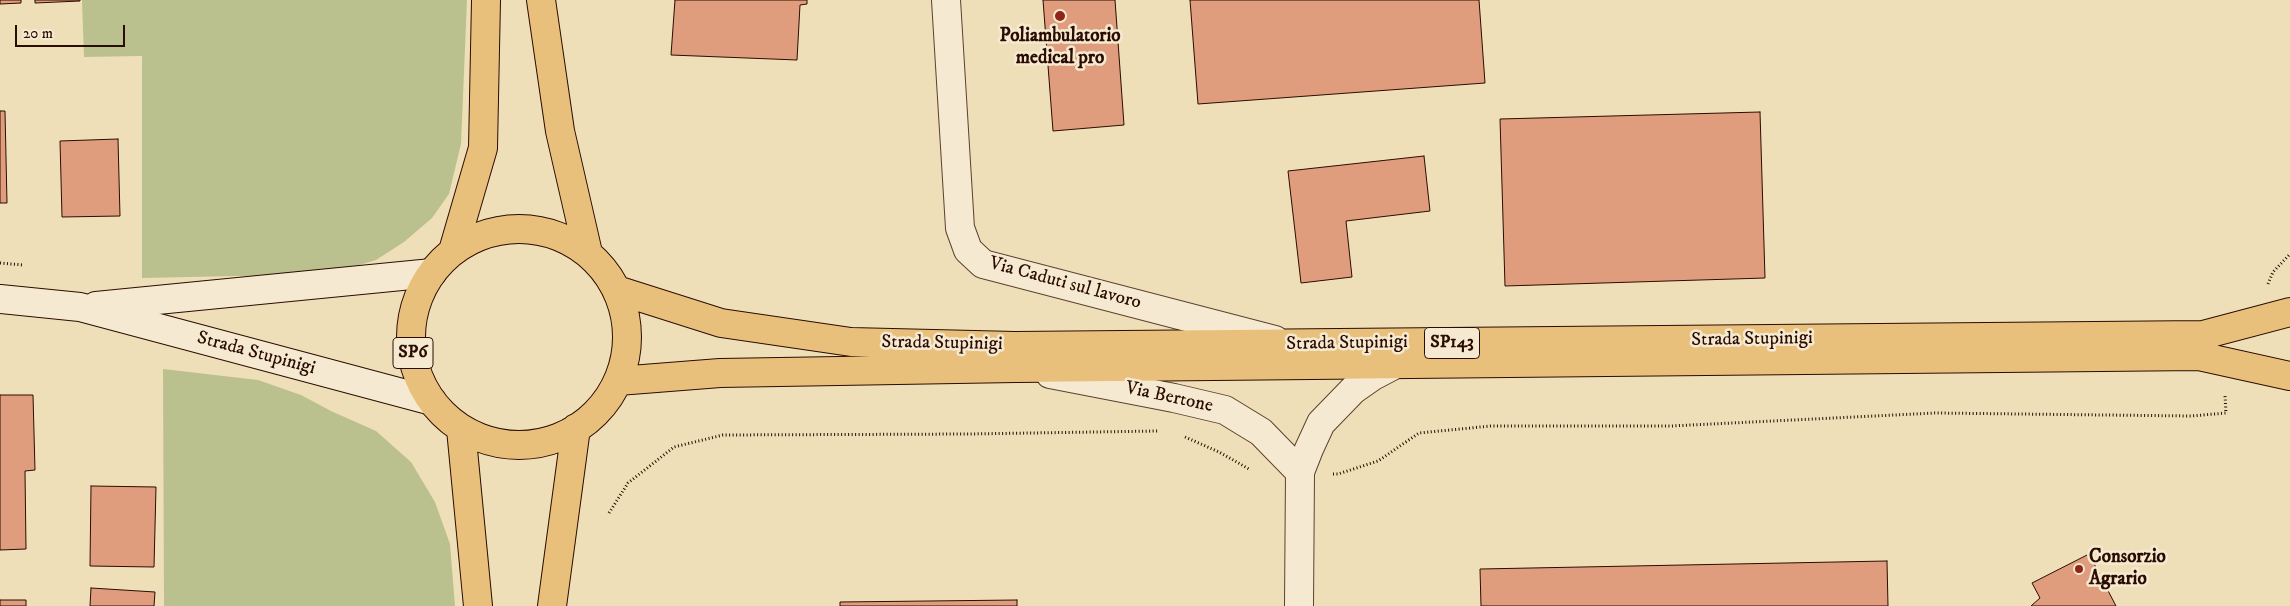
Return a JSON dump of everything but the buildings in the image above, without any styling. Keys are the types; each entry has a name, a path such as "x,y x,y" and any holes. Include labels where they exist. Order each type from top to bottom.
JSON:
{"main road":[{"name":"SP6","path":"453,251 483,148 486,0"},
{"path":"541,0 560,131 588,253"},
{"name":"SP6","path":"521,228 557,236 588,253 605,271 617,290 626,320 626,351 618,381 601,408 576,428 549,441 519,445 489,441 461,429 432,402 416,371 410,338 416,304 432,273 453,251 485,234 521,228"},
{"name":"Strada Stupinigi","path":"617,290 721,323 851,342 1015,346 2203,336 2290,312"},
{"name":"Strada Stupinigi","path":"618,381 720,373 1016,368 2199,356 2290,376"},
{"path":"552,606 576,428"},
{"path":"461,429 478,606"}],"street":[{"name":"Via Caduti sul lavoro","path":"946,0 960,228 968,250 983,264 1293,344"},
{"name":"Strada Stupinigi","path":"80,308 432,273"},
{"name":"Strada Stupinigi","path":"0,299 80,308 432,402"},
{"path":"1299,606 1300,472 1321,423 1353,390 1373,376 1394,365"},
{"name":"Via Bertone","path":"1016,368 1174,398 1225,410 1261,432 1300,472"}],"path":[{"path":"2265,290 2273,272 2290,254"},
{"path":"1178,434 1219,452 1257,473 1300,472 1338,474 1378,460 1418,433 1491,426 1671,426 1935,413 2181,416 2226,413 2222,361"},
{"path":"609,513 628,483 674,447 723,435 968,434 1160,430"}],"green space":[{"path":"82,0 467,0 461,144 449,194 432,218 404,242 376,260 336,272 286,278 238,276 142,278 142,56 84,57"},
{"path":"163,369 258,380 301,395 376,431 411,462 435,502 450,544 455,606 164,606"}],"place":[{"name":"Poliambulatorio medical pro","path":"1060,16"},
{"name":"Consorzio Agrario","path":"2079,569"}]}
